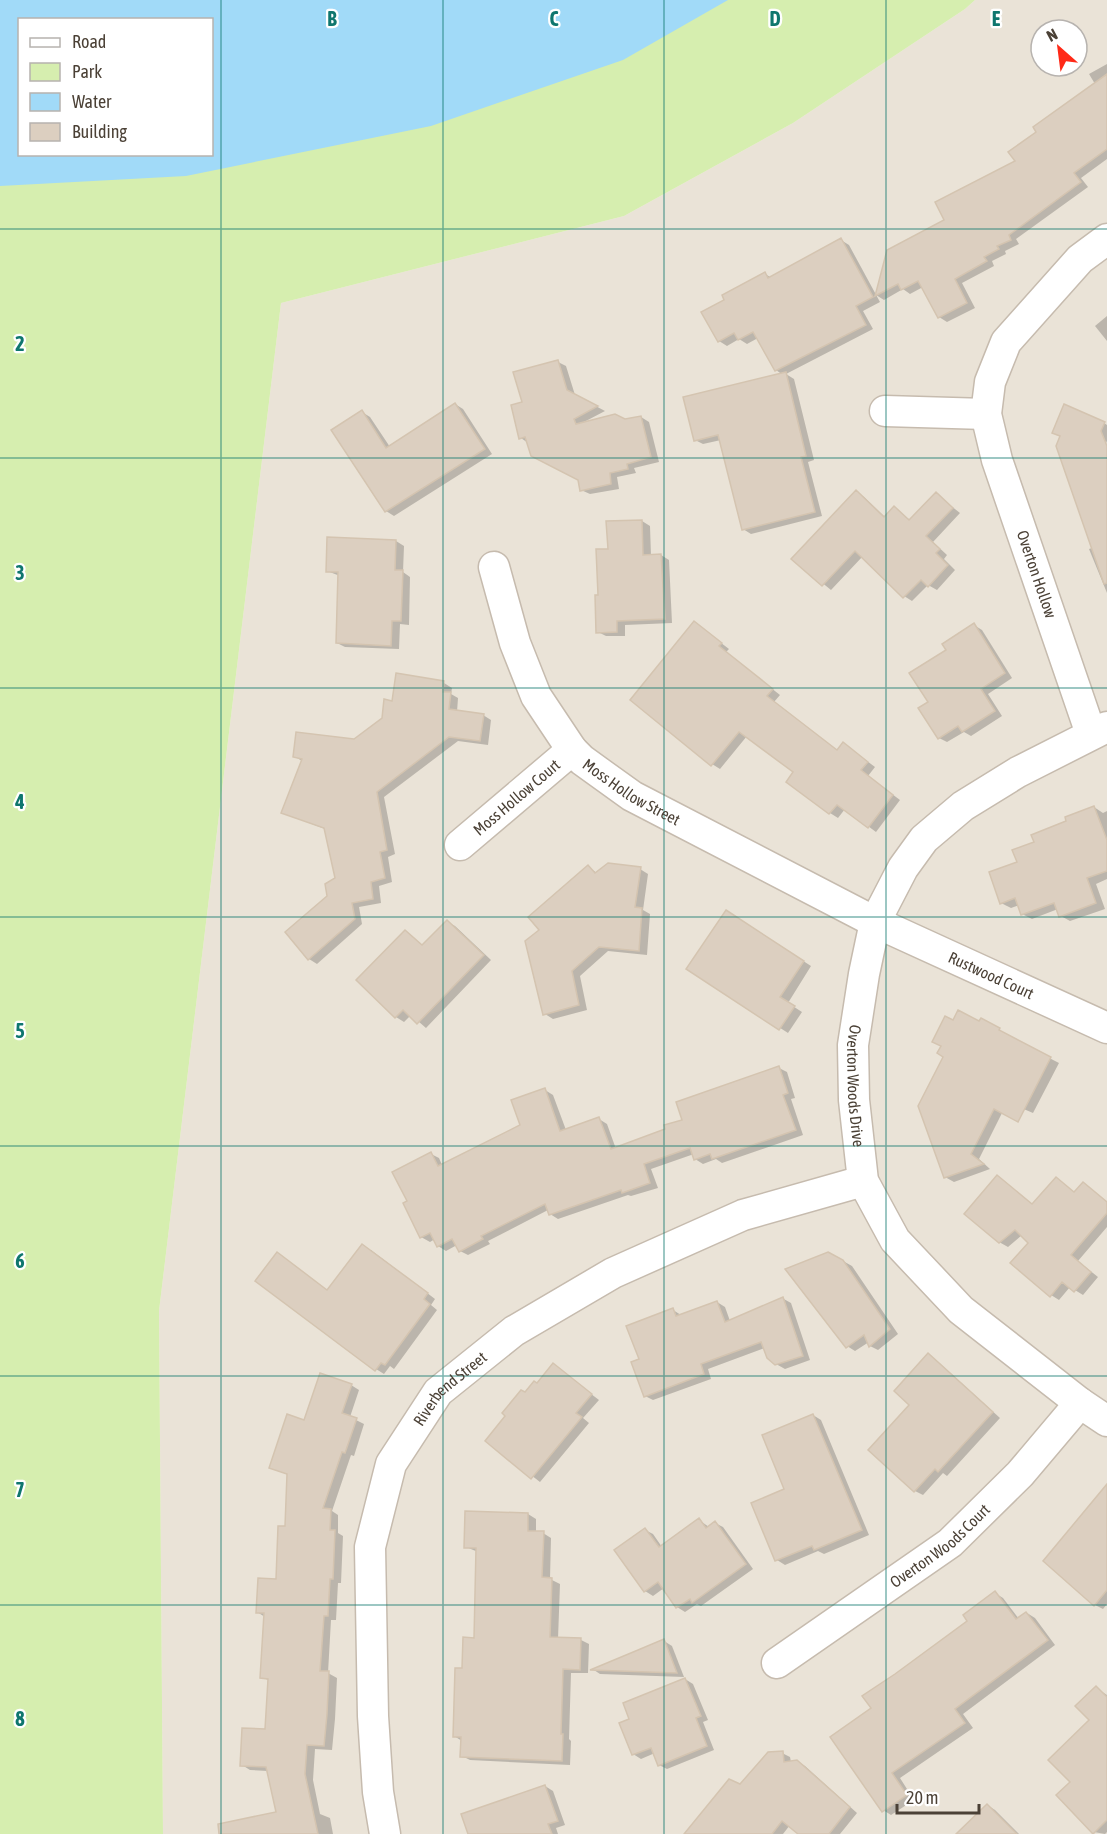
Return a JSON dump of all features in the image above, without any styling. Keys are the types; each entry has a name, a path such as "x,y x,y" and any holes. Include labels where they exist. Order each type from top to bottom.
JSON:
{"street":[{"name":"Overton Hollow","path":"1099,731 997,460 986,414 990,382 1006,342 1080,259 1107,239"},
{"path":"885,411 986,414"},
{"name":"Moss Hollow Street","path":"494,567 515,643 536,696 572,750 632,796 875,922"},
{"name":"Overton Woods Drive","path":"1099,731 1018,772 963,806 924,839 903,868 875,922 853,1045 854,1100 863,1180 895,1240 961,1310 1080,1403 1107,1421"},
{"name":"Moss Hollow Court","path":"459,845 572,750"},
{"name":"Rustwood Court","path":"875,922 1107,1028"},
{"name":"Riverbend Street","path":"385,1834 378,1792 373,1716 370,1547 391,1464 438,1392 514,1331 613,1273 743,1215 863,1180"},
{"name":"Overton Woods Court","path":"777,1663 950,1543 1020,1474 1080,1403"}],"shaded area":[{"path":"975,0 1107,0 1107,1834 163,1834 159,1311 281,303 624,216 793,123 965,9"}],"green space":[{"path":"0,0 975,0 965,9 793,123 624,216 281,303 159,1311 163,1834 0,1834"}],"water":[{"path":"0,0 728,0 623,60 431,126 186,176 0,186"}],"building":[{"path":"1107,74 1107,149 1074,173 1081,182 1009,235 1011,240 997,246 999,249 984,257 987,261 955,279 967,303 938,318 918,281 901,290 898,284 875,296 887,250 944,220 935,202 1015,161 1008,152 1036,132 1033,127"},
{"path":"841,238 873,297 856,306 866,325 775,371 753,332 738,340 734,333 718,342 701,312 724,300 722,295 765,272 768,278"},
{"path":"558,360 567,390 598,406 574,419 576,424 615,414 625,419 641,416 651,457 627,464 628,469 610,473 611,484 580,491 578,480 531,456 525,437 519,439 511,405 522,402 513,372"},
{"path":"786,372 806,456 801,457 815,512 742,530 718,435 694,441 683,397"},
{"path":"455,403 485,449 385,512 331,430 362,410 386,448"},
{"path":"1064,404 1105,422 1101,431 1107,446 1107,583 1104,584 1056,446 1060,436 1052,433"},
{"path":"856,490 884,517 894,506 909,520 936,492 953,508 926,536 940,549 936,553 948,565 928,587 921,580 903,598 855,551 822,586 791,559"},
{"path":"642,520 643,555 661,554 665,619 617,621 617,632 596,633 595,595 598,595 596,549 608,549 606,521"},
{"path":"327,537 396,540 395,570 403,570 401,621 392,621 391,646 336,643 338,572 326,572"},
{"path":"694,621 722,643 719,646 773,689 767,696 837,750 843,742 868,762 861,770 893,795 868,828 837,805 829,814 786,782 793,772 739,732 711,766 630,700"},
{"path":"974,623 1005,673 981,689 995,711 962,732 958,726 938,739 918,708 928,702 909,673 946,650 942,644"},
{"path":"396,673 444,681 443,692 451,692 449,709 484,714 480,741 449,737 377,792 387,850 380,852 385,878 371,882 373,899 352,903 355,919 308,960 285,932 327,896 325,884 335,878 324,828 281,813 302,759 293,757 296,732 354,739 382,718 384,699 392,701"},
{"path":"1094,806 1107,840 1107,871 1087,878 1096,903 1059,917 1054,903 1021,915 1015,898 1000,904 989,872 1017,862 1012,850 1034,842 1031,835 1066,821 1065,817"},
{"path":"608,863 641,867 635,907 642,908 639,951 599,947 572,971 579,1005 543,1015 525,941 539,930 528,917 588,865 595,873"},
{"path":"726,910 804,961 780,997 795,1006 779,1030 686,969"},
{"path":"447,920 484,955 417,1024 403,1010 395,1018 356,980 405,930 422,945"},
{"path":"958,1010 979,1021 981,1018 1051,1057 1018,1122 994,1109 971,1154 984,1164 944,1178 918,1106 943,1057 937,1053 941,1046 932,1042 945,1016 953,1020"},
{"path":"779,1066 788,1093 783,1095 796,1130 712,1159 710,1154 694,1160 690,1148 644,1164 650,1183 622,1193 621,1190 549,1215 545,1204 481,1236 483,1239 459,1252 452,1239 437,1247 430,1233 420,1238 403,1203 407,1201 392,1172 431,1152 438,1166 520,1125 511,1100 545,1088 560,1131 599,1117 611,1149 665,1129 664,1125 682,1120 676,1102"},
{"path":"997,1175 1032,1204 1056,1177 1074,1192 1083,1182 1107,1202 1107,1213 1071,1255 1091,1272 1074,1292 1062,1282 1050,1297 1010,1263 1028,1243 1015,1230 999,1243 964,1214"},
{"path":"362,1244 428,1293 424,1299 430,1304 385,1365 381,1363 375,1371 255,1281 277,1252 327,1290"},
{"path":"828,1252 843,1260 890,1329 869,1347 864,1335 846,1348 785,1269"},
{"path":"783,1297 803,1356 775,1365 767,1358 761,1342 701,1364 704,1374 644,1397 631,1362 639,1359 626,1326 673,1308 676,1316 717,1301 725,1322"},
{"path":"928,1353 993,1412 938,1472 935,1469 914,1492 868,1450 909,1405 894,1391"},
{"path":"553,1363 592,1394 576,1413 582,1417 531,1479 485,1441 505,1416 502,1413 521,1390 525,1392 534,1381 537,1383"},
{"path":"320,1373 352,1384 342,1413 357,1418 345,1453 342,1452 323,1508 331,1509 330,1530 335,1530 333,1579 330,1579 328,1616 324,1616 320,1671 329,1671 327,1714 324,1746 307,1745 305,1774 318,1834 219,1834 218,1824 276,1812 266,1767 240,1766 242,1728 265,1729 268,1679 260,1678 264,1613 256,1613 258,1578 276,1579 278,1526 285,1526 287,1474 269,1468 287,1414 304,1420"},
{"path":"813,1414 862,1530 814,1550 812,1546 775,1561 751,1503 784,1489 762,1435"},
{"path":"1107,1484 1107,1590 1094,1606 1043,1561"},
{"path":"465,1511 528,1513 528,1531 544,1531 542,1577 552,1578 550,1637 581,1638 580,1670 563,1669 562,1761 460,1757 461,1737 453,1737 455,1668 462,1668 463,1637 474,1638 476,1548 464,1548"},
{"path":"699,1518 706,1528 715,1521 746,1564 692,1603 690,1599 676,1608 658,1582 644,1592 614,1550 645,1528 659,1547"},
{"path":"995,1591 1016,1619 1026,1612 1048,1640 955,1709 965,1723 892,1773 907,1795 882,1812 830,1737 871,1708 862,1696 967,1621 963,1615"},
{"path":"664,1639 677,1673 590,1670 638,1650"},
{"path":"685,1678 701,1716 696,1718 707,1746 658,1766 651,1748 632,1755 619,1723 629,1719 623,1703"},
{"path":"1096,1686 1107,1697 1107,1820 1093,1834 1056,1795 1070,1782 1048,1760 1089,1720 1075,1706"},
{"path":"783,1751 784,1762 797,1760 850,1807 829,1834 798,1834 782,1821 772,1834 684,1834 729,1779 740,1784 768,1752"},
{"path":"545,1785 558,1821 548,1824 552,1834 468,1834 461,1814"},
{"path":"987,1804 1017,1834 956,1834"}]}
